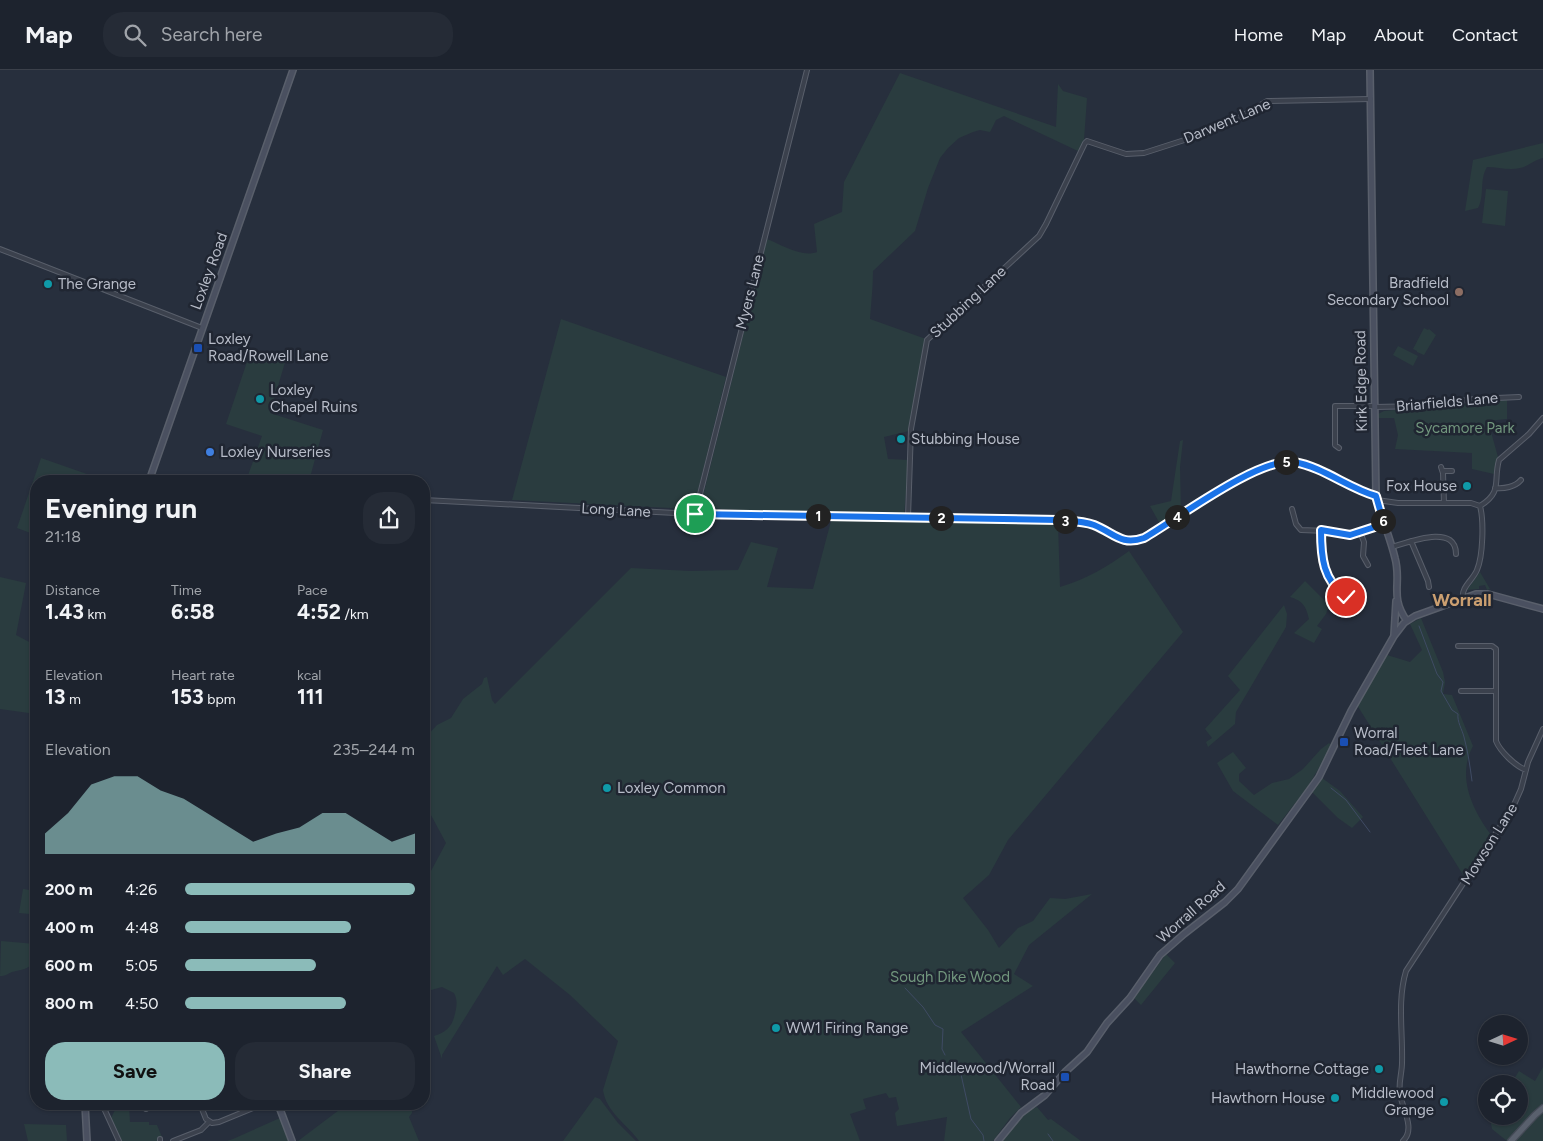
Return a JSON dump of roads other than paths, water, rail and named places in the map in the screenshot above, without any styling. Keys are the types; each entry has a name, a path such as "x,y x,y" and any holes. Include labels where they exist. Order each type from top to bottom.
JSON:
{"main road":[{"path":"1511,1141 1543,1108"}],"street":[{"name":"Loxley Road","path":"150,475 293,70"},
{"name":"Myers Lane","path":"695,514 807,70"},
{"name":"Kirk Edge Road","path":"1370,70 1376,498 1397,566 1394,636"},
{"name":"Darwent Lane","path":"1087,141 1124,154 1144,154 1200,135 1235,120 1267,101 1371,99"},
{"name":"Stubbing Lane","path":"908,517 911,430 927,340 1039,236 1087,141"},
{"path":"0,249 202,328"},
{"name":"Briarfields Lane","path":"1339,448 1335,441 1335,406 1424,406 1475,399 1519,397"},
{"path":"1463,598 1463,591 1474,576 1478,565 1482,518 1480,506 1493,496 1499,460 1529,434 1543,418"},
{"name":"Long Lane","path":"430,500 695,514 1074,521 1094,526 1124,541 1136,541 1149,535 1241,478 1266,466 1285,462 1303,464 1376,498 1398,503 1472,502 1480,506"},
{"path":"1444,503 1442,469 1452,470"},
{"path":"1495,488 1504,488 1521,480"},
{"path":"1292,509 1299,530 1321,530 1346,535 1384,524"},
{"path":"1321,530 1321,547 1327,576 1342,594 1351,600 1360,602"},
{"path":"1360,532 1364,544 1363,556 1368,565"},
{"path":"1392,547 1428,538 1446,537 1454,545 1456,554"},
{"path":"1412,541 1429,587"},
{"name":"Worrall Road","path":"998,1141 1021,1113 1039,1100 1087,1052 1107,1023 1130,998 1160,955 1225,902 1238,889 1319,777 1351,711 1400,627 1407,621 1476,594 1488,594 1543,609"},
{"name":"Kirk Edge Road","path":"1396,599 1407,621"},
{"path":"1458,646 1489,646 1495,648 1496,741 1518,766 1526,770"},
{"path":"1461,691 1496,691"},
{"name":"Mowson Lane","path":"1403,1141 1409,1129 1399,1092 1402,1064 1401,999 1404,978 1409,966 1513,807 1526,770 1541,740 1543,729"},
{"path":"85,1110 87,1141"},
{"path":"105,1110 119,1141"},
{"path":"203,1110 208,1122"},
{"path":"208,1122 215,1123 247,1110"},
{"path":"280,1110 292,1141"},
{"path":"172,1141 201,1130 208,1122"}],"waterway":[{"path":"1419,626 1437,674 1443,682 1441,691 1452,710 1458,714 1467,748 1472,781"},
{"path":"1331,788 1346,800 1370,832"},
{"path":"905,988 923,1007 935,1025 943,1029 942,1049 945,1055"},
{"path":"960,1070 971,1119 983,1135 984,1141"},
{"path":"1048,1134 1053,1141"}],"place":[{"name":"The Grange","path":"48,284"},
{"name":"Bradfield Secondary School","path":"1459,292"},
{"name":"Loxley Road/Rowell Lane","path":"198,348"},
{"name":"Loxley Chapel Ruins","path":"260,399"},
{"name":"Stubbing House","path":"901,439"},
{"name":"Loxley Nurseries","path":"210,452"},
{"name":"Fox House","path":"1467,486"},
{"name":"Worral Road/Fleet Lane","path":"1344,742"},
{"name":"Loxley Common","path":"607,788"},
{"name":"WW1 Firing Range","path":"776,1028"},
{"name":"Hawthorne Cottage","path":"1379,1069"},
{"name":"Middlewood/Worrall Road","path":"1065,1077"},
{"name":"Hawthorn House","path":"1335,1098"},
{"name":"Middlewood Grange","path":"1444,1102"}],"district":[{"name":"Worrall","path":"1462,600"}],"park label":[{"name":"Sycamore Park","path":"1465,428"},
{"name":"Sough Dike Wood","path":"950,977"}]}
